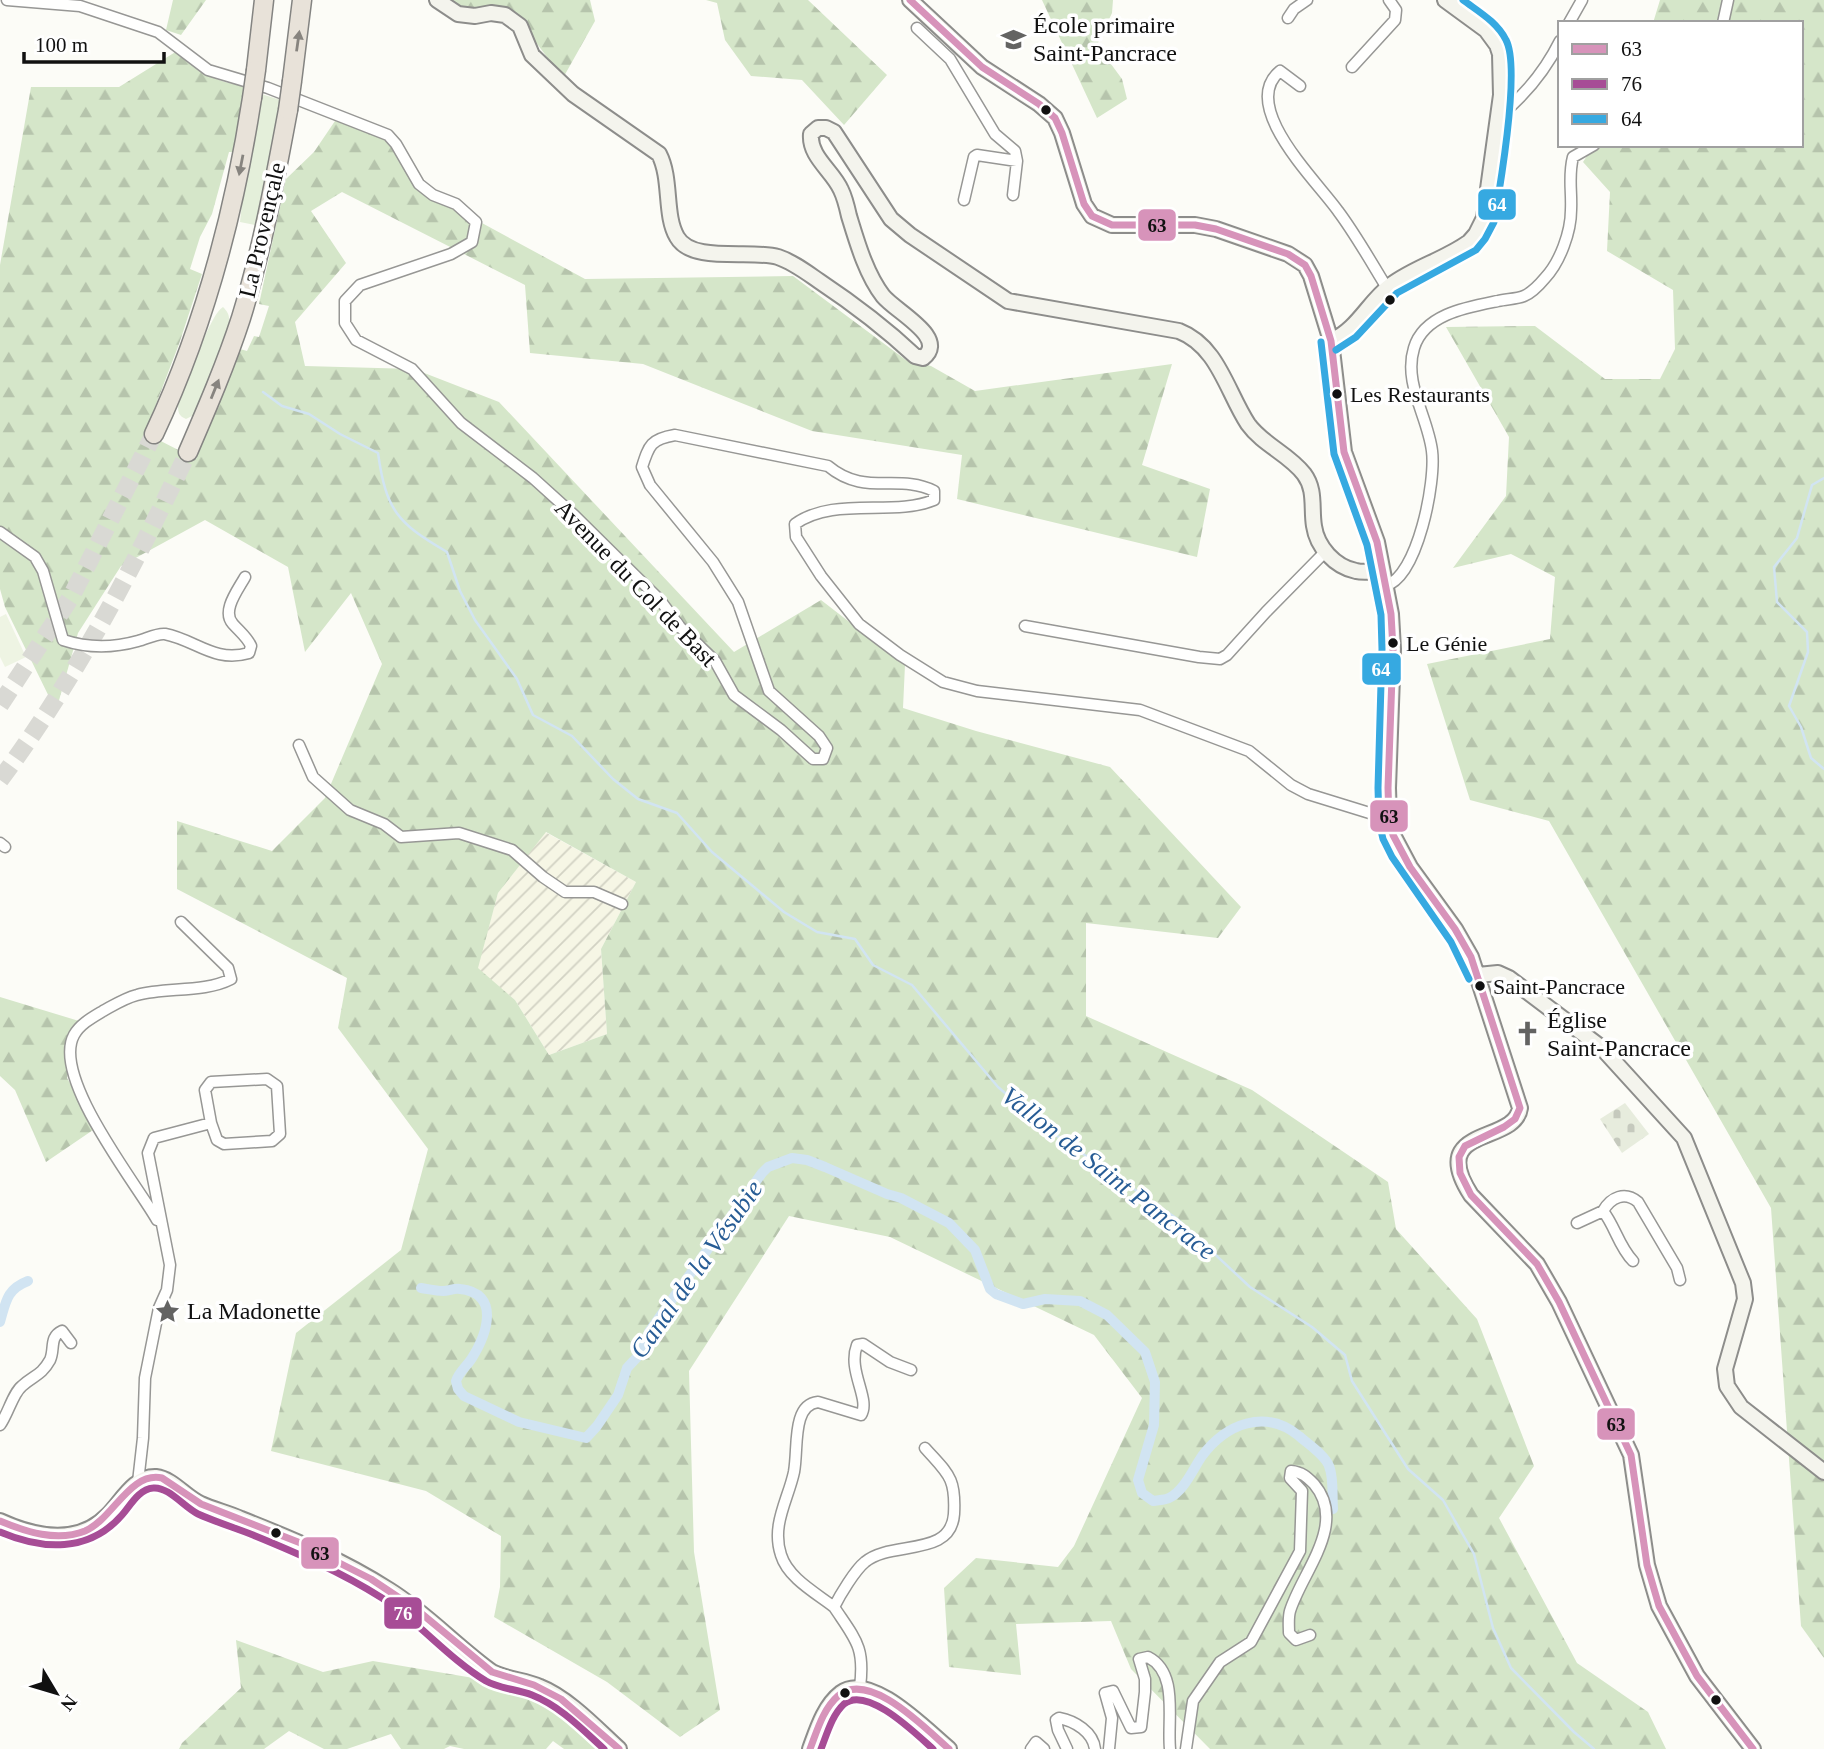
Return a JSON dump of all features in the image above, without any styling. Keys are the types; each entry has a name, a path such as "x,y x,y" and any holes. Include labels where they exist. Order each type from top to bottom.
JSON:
{"highway":[{"name":"La Provençale","path":"154,435 191,348 235,194 252,98 264,0"},
{"name":"La Provençale","path":"188,452 225,363 244,307 267,222 288,110 302,0"}],"street":[{"name":"Avenue du Col de Bast","path":"8,0 80,6 158,32 208,70 268,88 388,135 419,184 433,195 456,204 476,222 472,242 452,254 360,285 345,301 345,323 356,340 412,369 461,423 533,478 575,516 660,600 680,627 715,661 734,695 781,730 813,759 823,759 827,748 819,736 769,691 738,601 713,562 650,485 642,467 648,446 662,437 675,435 828,466 840,476 865,484 920,484 934,491 934,500 922,505 868,506 808,515 795,524 796,537 821,576 859,624 900,655 943,682 977,691 1140,710 1249,751 1291,785 1308,794 1389,819"},
{"path":"437,0 458,14 505,15 520,26 532,55 573,94 659,154 665,166 677,237 687,247 699,252 775,256 791,262 874,318 915,356 923,358 930,352 932,344 928,335 883,295 869,271 842,191 810,144 811,135 818,128 834,132 891,219 910,235 1008,301 1179,331 1194,338 1212,358 1249,425 1304,474 1313,499 1314,526 1318,541 1325,552 1355,571 1382,571"},
{"path":"910,0 982,67 1039,104 1055,118 1084,204 1092,216 1112,225 1195,225 1216,229 1288,254 1305,265 1311,276 1331,341 1344,452 1371,524 1385,586 1393,649 1389,819 1401,852 1461,937 1478,975 1518,1100 1519,1113 1507,1127 1474,1138 1466,1145 1460,1156 1462,1181 1471,1195 1537,1264 1554,1291 1630,1455 1647,1564 1660,1606 1697,1676 1754,1749"},
{"path":"1288,18 1294,9 1307,0"},
{"path":"1352,67 1395,20 1396,10 1389,0"},
{"path":"1331,341 1349,331 1387,288 1469,242 1476,234 1485,210 1502,64 1497,45 1486,30 1445,0"},
{"path":"1570,21 1582,0"},
{"path":"1723,21 1728,0"},
{"path":"918,28 950,59 995,134 1015,151 1017,161 1013,195"},
{"path":"1498,114 1507,110 1529,89 1558,45"},
{"path":"1300,86 1280,71 1270,79 1268,92 1280,133 1293,157 1339,212 1387,288"},
{"path":"1385,586 1397,580 1407,568 1432,483 1432,451 1411,374 1414,346 1429,324 1480,304 1524,296 1546,278 1562,249 1571,212 1569,174 1573,157 1590,147"},
{"path":"964,200 974,157 977,155 1017,161"},
{"path":"0,532 35,557 43,571 62,640 81,646 111,646 162,633 223,656 248,653 251,646 248,639 230,622 228,614 244,577"},
{"path":"1025,626 1220,659 1229,653 1266,611 1325,552"},
{"path":"299,745 313,777 350,810 384,824 401,837 458,833 512,850 565,892 594,892 622,904"},
{"path":"162,1230 88,1111 73,1072 71,1049 73,1036 80,1027 119,1002 138,995 201,987 231,979 228,968 181,922"},
{"path":"1478,975 1498,973 1509,978 1602,1048 1684,1138 1742,1283 1745,1299 1725,1369 1727,1386 1741,1407 1824,1472"},
{"path":"267,1079 277,1086 280,1134 272,1141 223,1144 217,1140 211,1123 205,1090 211,1082 267,1079"},
{"path":"138,1482 145,1378 159,1308 167,1290 170,1265 148,1153 154,1138 211,1123"},
{"path":"1577,1223 1603,1211 1616,1198 1627,1196 1638,1202 1677,1268 1680,1280"},
{"path":"1603,1211 1633,1261"},
{"path":"0,1425 8,1415 20,1387 41,1374 48,1364 56,1334 62,1331 71,1343"},
{"path":"860,1688 863,1662 861,1651 834,1607 794,1577 786,1567 781,1555 778,1524 793,1475 800,1419 805,1408 818,1402 861,1415 864,1403 854,1372 857,1345 863,1344 890,1362 911,1370"},
{"path":"834,1607 864,1562 881,1553 933,1543 943,1538 953,1522 955,1495 952,1479 925,1448"},
{"path":"1186,1749 1193,1700 1220,1662 1251,1642 1300,1551 1302,1491 1290,1478 1291,1471 1307,1476 1320,1491 1327,1514 1325,1533 1290,1613 1289,1633 1296,1640 1310,1635"},
{"path":"0,1521 38,1535 52,1537 76,1534 99,1524 138,1482 154,1477 162,1479 198,1503 336,1558 402,1599 492,1672 538,1686 560,1698 619,1749"},
{"path":"1108,1749 1112,1718 1105,1693 1113,1690 1131,1728 1141,1727 1145,1679 1139,1659 1148,1657 1157,1662 1168,1683 1170,1749"},
{"path":"810,1749 831,1703 840,1693 860,1688 870,1690 897,1706 949,1749"},
{"path":"1067,1749 1056,1725 1059,1718 1068,1720 1089,1733 1096,1749"},
{"path":"1031,1749 1036,1742 1044,1749"}],"green space":[{"path":"173,0 206,0 181,35 166,30"},
{"path":"452,0 590,0 595,21 563,78 531,36 521,18 496,8 469,12"},
{"path":"706,0 808,0 887,75 844,125 802,80 751,76 725,40 717,3"},
{"path":"1042,0 1113,0 1112,13 1097,45 1122,79 1127,99 1097,118"},
{"path":"1660,0 1824,0 1824,1658 1801,1626 1771,1208 1549,821 1470,800 1427,664 1550,639 1555,577 1511,554 1453,568 1506,496 1509,437 1446,327 1535,326 1605,379 1660,379 1675,349 1673,290 1607,251 1610,192 1583,162 1593,147 1803,147 1803,21 1654,21"},
{"path":"177,51 208,75 223,82 245,86 234,152 229,152 212,214 200,237 190,269 202,274 145,433 196,459 240,349 247,351 254,336 259,337 269,306 259,304 286,179 314,152 335,121 368,132 390,144 413,181 423,191 585,279 793,276 906,360 931,366 975,391 1172,364 1142,465 1210,489 1197,557 957,499 962,455 812,431 643,364 530,353 525,285 342,192 311,211 346,263 295,322 305,366 414,369 499,402 734,652 821,600 905,665 903,708 976,731 1110,767 1241,907 1218,938 1086,923 1086,1016 1252,1090 1388,1182 1396,1229 1477,1319 1534,1466 1499,1518 1577,1663 1648,1712 1666,1749 1210,1749 1131,1669 1111,1621 1016,1624 1021,1675 949,1667 944,1588 976,1558 1058,1567 1074,1546 1142,1398 1094,1335 890,1237 789,1216 689,1371 694,1552 720,1710 680,1737 607,1682 494,1617 500,1587 501,1536 426,1491 271,1451 296,1333 401,1250 428,1149 338,1028 347,978 177,889 177,821 272,851 325,798 382,664 351,593 305,652 288,567 205,520 121,566 78,633 56,711 5,607 0,589 0,265 31,87 119,87","holes":["546,832 636,882 601,949 607,1034 549,1055 515,1000 478,968 498,893"]},
{"path":"261,94 281,100 273,151 255,225 240,222 244,184"},
{"path":"223,307 229,320 224,344 196,414 186,419 179,414 178,405 205,336"},
{"path":"6,614 26,657 5,667 0,657 0,617"},
{"path":"545,832 636,882 601,949 607,1034 549,1055 515,1000 477,969 498,893"},
{"path":"0,997 79,1021 67,1078 96,1128 46,1162 15,1090 0,1076"},
{"path":"1625,1103 1649,1134 1622,1153 1600,1119"},
{"path":"236,1640 323,1672 373,1661 491,1681 549,1701 563,1717 604,1749 564,1749 553,1741 546,1749 464,1749 450,1746 444,1749 401,1749 391,1734 347,1749 324,1749 289,1731 264,1749 179,1749 182,1743 241,1688"}],"waterway":[{"name":"Vallon de Saint Pancrace","path":"263,392 282,406 309,414 340,434 378,453 390,502 405,523 447,552 460,591 475,620 517,679 533,715 572,736 613,779 638,799 677,813 712,852 784,912 817,932 855,939 873,965 912,985 998,1087 1047,1129 1176,1218 1250,1287 1312,1327 1345,1355 1352,1381 1408,1469 1443,1500 1474,1554 1493,1628 1511,1668 1594,1749"},
{"path":"1824,478 1812,485 1797,538 1774,567 1777,602 1807,632 1808,652 1789,706 1801,727 1811,758 1824,769"},
{"name":"Canal de la Vésubie","path":"421,1288 473,1292 486,1306 486,1327 482,1338 456,1381 464,1396 519,1422 586,1438 618,1395 627,1368 641,1353 649,1332 762,1173 768,1167 792,1158 807,1160 901,1198 949,1223 975,1250 990,1289 996,1294 1023,1304 1045,1299 1080,1301 1107,1315 1145,1352 1155,1382 1154,1425 1138,1480 1142,1493 1153,1501 1174,1495 1202,1456 1223,1435 1234,1428 1260,1422 1286,1428 1324,1458 1332,1476 1333,1509"},
{"name":"Canal de la Vésubie","path":"0,1322 11,1292 28,1281"}],"tunnel":[{"path":"0,705 71,597 154,434"},
{"path":"0,780 79,662 147,537 188,452"}],"transit line":[{"name":"63","path":"910,0 982,67 1039,104 1055,118 1084,204 1092,216 1112,225 1195,225 1216,229 1288,254 1305,265 1311,276 1331,341 1344,452 1377,542 1391,614 1393,649 1388,788 1389,819 1393,835 1410,867 1455,929 1471,957 1520,1108 1515,1119 1504,1127 1465,1146 1459,1157 1460,1173 1471,1195 1537,1264 1559,1302 1631,1455 1647,1565 1659,1606 1697,1676 1753,1749"},
{"name":"64","path":"1336,350 1356,337 1397,293 1476,250 1494,222 1508,128 1510,54 1506,40 1498,28 1463,0"},
{"name":"64","path":"1321,342 1334,454 1367,545 1381,615 1379,822 1383,839 1392,857 1451,942 1469,979"},
{"name":"63","path":"0,1521 20,1529 53,1536 74,1534 95,1525 140,1482 162,1478 201,1504 298,1542 371,1579 416,1609 492,1672 534,1685 561,1699 619,1749"},
{"name":"76","path":"0,1532 48,1545 80,1542 109,1527 143,1491 153,1488 165,1490 198,1514 335,1571 382,1598 472,1672 491,1684 532,1695 552,1705 604,1749"},
{"name":"63","path":"810,1749 828,1707 838,1696 851,1690 865,1690 897,1705 949,1749"},
{"name":"76","path":"821,1749 836,1714 844,1704 854,1700 865,1701 891,1714 933,1749"}],"place":[{"name":"École primaire Saint-Pancrace","path":"1013,39"},
{"name":"Les Restaurants","path":"1337,394"},
{"name":"Le Génie","path":"1393,643"},
{"name":"Saint-Pancrace","path":"1480,986"},
{"name":"Église Saint-Pancrace","path":"1527,1034"},
{"name":"La Madonette","path":"167,1311"}]}
